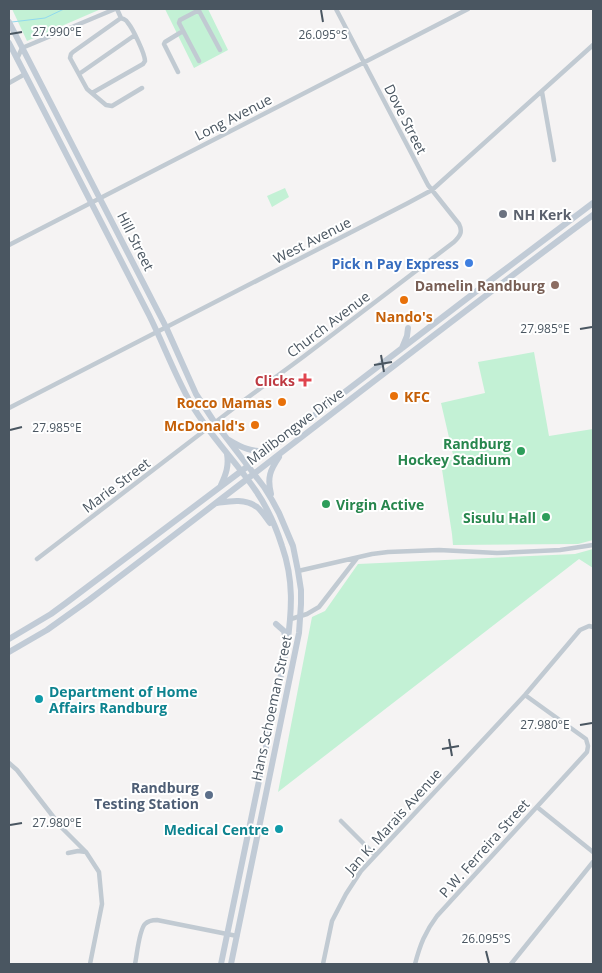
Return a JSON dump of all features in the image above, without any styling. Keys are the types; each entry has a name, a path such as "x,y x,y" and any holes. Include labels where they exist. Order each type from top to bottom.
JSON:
{"main road":[{"name":"Hill Street","path":"10,24 166,327 196,394 215,423 248,466"},
{"name":"Hill Street","path":"9,43 157,331 188,399 240,471"},
{"name":"Malibongwe Drive","path":"9,639 51,614 593,203"},
{"name":"Malibongwe Drive","path":"9,652 47,630 74,610 593,215"},
{"path":"401,349 409,329 427,328"},
{"path":"226,438 247,450 267,451"},
{"path":"272,500 269,480 271,470 282,451"},
{"path":"220,486 228,469 226,452"},
{"name":"Hans Schoeman Street","path":"231,964 299,633 301,615 301,590 298,570 289,535 272,500 248,466"},
{"name":"Hans Schoeman Street","path":"221,964 287,646 292,595 287,560 276,530 256,491 240,471"},
{"path":"214,504 238,500 248,502 257,507 276,530"},
{"path":"276,624 284,631 287,646"}],"street":[{"path":"17,59 22,48 116,9 121,18 127,21 135,35 144,54 145,61 143,64 92,93"},
{"name":"Dove Street","path":"336,9 423,176 461,227 460,236"},
{"name":"Long Avenue","path":"9,245 468,9"},
{"path":"199,61 179,22 198,10 220,50"},
{"path":"121,18 71,54 70,58 85,86 106,105 112,106 142,88"},
{"path":"178,72 164,44 183,31"},
{"path":"79,74 135,35"},
{"name":"West Avenue","path":"9,408 432,190 593,45"},
{"path":"9,83 25,74"},
{"path":"542,92 554,160"},
{"name":"Church Avenue","path":"208,428 460,236"},
{"name":"Marie Street","path":"37,559 208,428"},
{"path":"298,570 388,552 439,550 497,553 560,550 593,546"},
{"path":"291,619 319,607 357,558"},
{"name":"Jan K. Marais Avenue","path":"323,964 332,921 354,882 375,854 525,695 580,630 589,626 593,627"},
{"name":"P.W. Ferreira Street","path":"415,964 423,938 437,916 587,752 586,739 525,695"},
{"path":"9,763 17,770 62,828 86,852 99,872 102,904 90,964"},
{"path":"536,807 593,852"},
{"path":"341,821 375,854"},
{"path":"68,853 86,852"},
{"path":"511,964 593,862"},
{"path":"135,964 142,928 146,922 151,920 237,936"}],"green space":[{"path":"12,9 101,9 27,41"},
{"path":"165,9 208,9 228,50 194,68"},
{"path":"285,188 289,197 272,207 267,196"},
{"path":"534,352 549,436 593,429 593,540 578,544 453,545 441,463 454,459 441,403 485,393 478,362"},
{"path":"593,549 593,568 579,559 278,792 312,617 325,611 358,564 575,554"}],"waterway":[{"path":"12,22 45,18 64,9"}],"place":[{"name":"NH Kerk","path":"503,214"},
{"name":"Pick n Pay Express","path":"469,263"},
{"name":"Damelin Randburg","path":"555,285"},
{"name":"Nando's","path":"404,300"},
{"name":"Clicks","path":"305,380"},
{"name":"KFC","path":"394,396"},
{"name":"Rocco Mamas","path":"282,402"},
{"name":"McDonald's","path":"255,425"},
{"name":"Randburg Hockey Stadium","path":"521,451"},
{"name":"Virgin Active","path":"326,504"},
{"name":"Sisulu Hall","path":"546,517"},
{"name":"Department of Home Affairs Randburg","path":"39,699"},
{"name":"Randburg Testing Station","path":"209,795"},
{"name":"Medical Centre","path":"279,829"}]}
